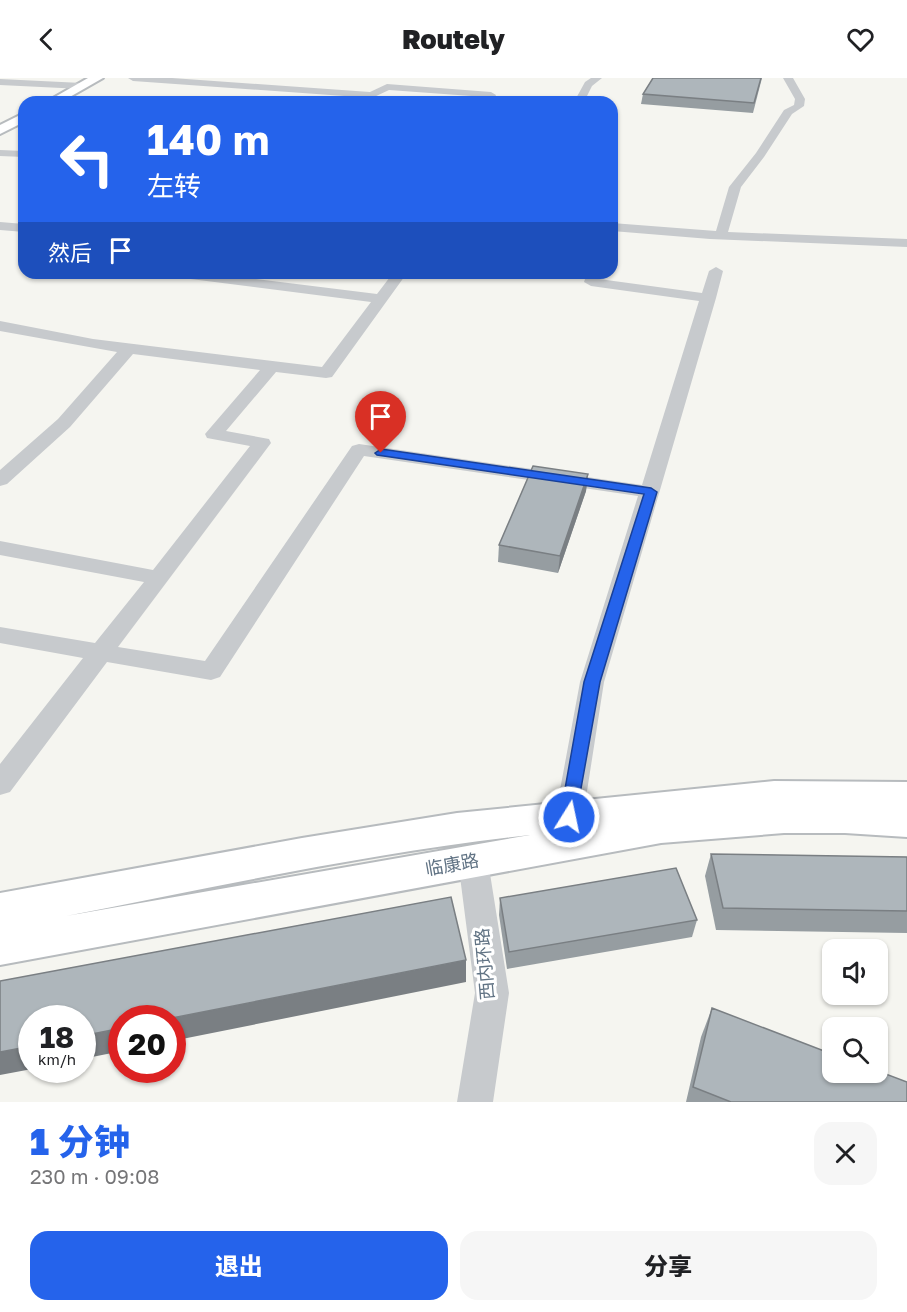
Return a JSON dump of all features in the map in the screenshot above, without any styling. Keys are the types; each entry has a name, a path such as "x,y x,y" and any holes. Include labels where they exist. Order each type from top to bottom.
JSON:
{"main road":[{"path":"63,96 97,78"},
{"path":"0,130 18,120"},
{"path":"0,911 302,854 446,830 774,795 907,796"},
{"name":"临康路","path":"0,946 661,828 713,821 820,817 907,822"}],"street":[{"path":"133,78 204,80 342,96"},
{"path":"422,89 431,78"},
{"path":"582,96 588,84 597,78"},
{"path":"721,235 735,187 760,155 788,112 799,106 800,99 788,78"},
{"path":"0,82 82,86"},
{"path":"242,96 255,87"},
{"path":"375,96 387,87 491,96"},
{"path":"435,96 440,91"},
{"path":"0,153 18,154"},
{"path":"0,226 18,228"},
{"path":"618,227 721,235 907,243"},
{"path":"569,817 592,682 716,271"},
{"path":"222,279 380,299"},
{"path":"0,326 128,349 326,373 395,279"},
{"path":"592,279 591,282 709,298"},
{"path":"0,344 21,330"},
{"path":"0,480 64,423 128,349"},
{"path":"0,784 99,652 160,578 262,443 214,434 271,367"},
{"path":"0,636 211,671 358,450 651,492"},
{"path":"0,548 160,578"},
{"name":"西内环路","path":"473,861 492,993 475,1102"}],"building":[{"path":"653,78 761,78 754,103 643,94"},
{"path":"533,466 588,474 560,556 499,545"},
{"path":"711,854 907,857 907,911 723,908"},
{"path":"676,868 697,920 509,952 500,898"},
{"path":"451,897 466,960 186,1015 186,1005 108,1005 108,1031 96,1033 96,1005 18,1005 18,1049 0,1052 0,981"},
{"path":"712,1008 822,1050 822,1083 888,1083 888,1075 907,1082 907,1102 731,1102 693,1087"}],"route":[{"path":"381,453 651,492 592,682 569,817"}]}
